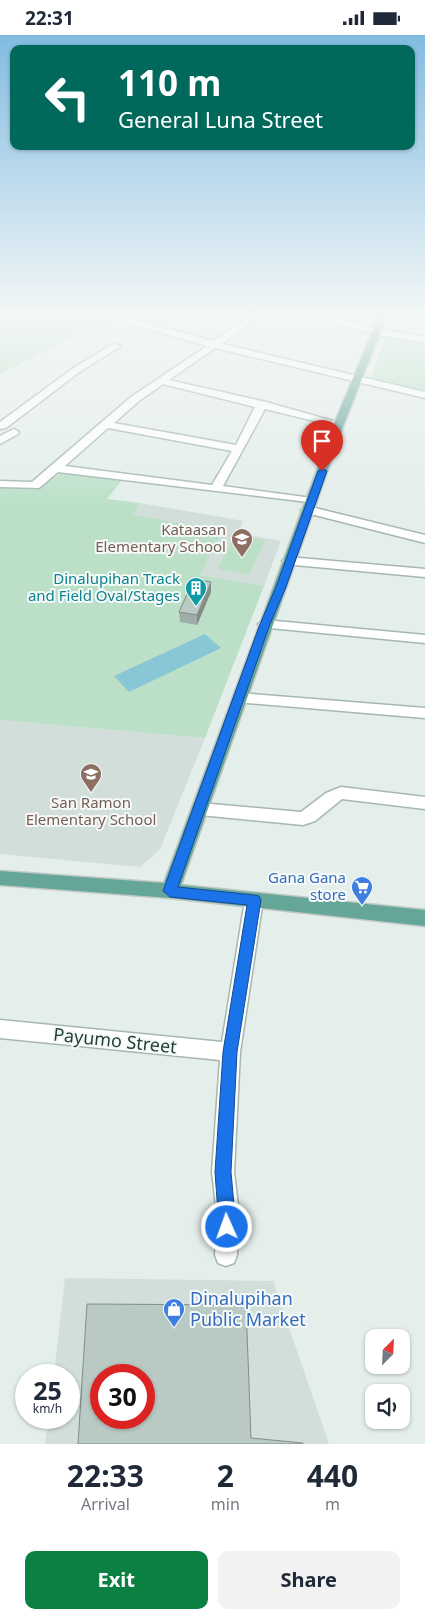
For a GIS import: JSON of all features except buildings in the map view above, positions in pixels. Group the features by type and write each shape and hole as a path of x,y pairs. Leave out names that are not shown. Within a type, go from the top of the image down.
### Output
{"main road":[{"path":"170,891 265,624 281,587 288,561 356,380"},
{"path":"0,878 170,891 425,918"}],"street":[{"path":"0,441 14,432 1,426 64,379"},
{"path":"0,484 31,487 57,468 135,399 165,379"},
{"path":"351,379 425,395"},
{"path":"162,381 339,424"},
{"path":"216,487 239,449 262,404"},
{"path":"105,424 239,449"},
{"path":"57,468 216,487 310,506 425,539"},
{"path":"288,561 425,573"},
{"path":"265,624 425,639"},
{"path":"240,698 425,713"},
{"path":"200,809 303,819 315,815 334,795 342,793 425,803"},
{"path":"226,1255 228,1214 223,1172 230,1052 254,900"},
{"name":"Payumo Street","path":"0,1029 230,1052"}],"shaded area":[{"name":"Kataasan Elementary School","path":"140,503 243,521 238,533 281,541 264,586 200,575 222,532 133,514"},
{"name":"San Ramon Elementary School","path":"0,720 205,738 160,849 140,867 0,854"},
{"name":"Dinalupihan Public Market","path":"65,1278 273,1281 329,1444 45,1444 47,1429 80,1429 80,1364 55,1364"}],"green space":[{"path":"371,379 425,379 425,391"},
{"path":"64,471 123,479 107,499 140,503 133,514 222,532 200,575 264,586 205,738 0,720 0,486 36,490"},
{"path":"235,535 265,540 249,575 218,569"}],"water":[{"path":"205,634 221,648 129,692 114,676"}],"place":[{"name":"Kataasan Elementary School","path":"242,558"},
{"name":"Dinalupihan Track and Field Oval/Stages","path":"196,607"},
{"name":"San Ramon Elementary School","path":"91,793"},
{"name":"Gana Gana store","path":"362,906"},
{"name":"Dinalupihan Public Market","path":"174,1328"}],"route":[{"path":"227,1227 228,1214 223,1172 230,1052 254,900 170,891 265,624 281,587 288,561 322,471"}]}
